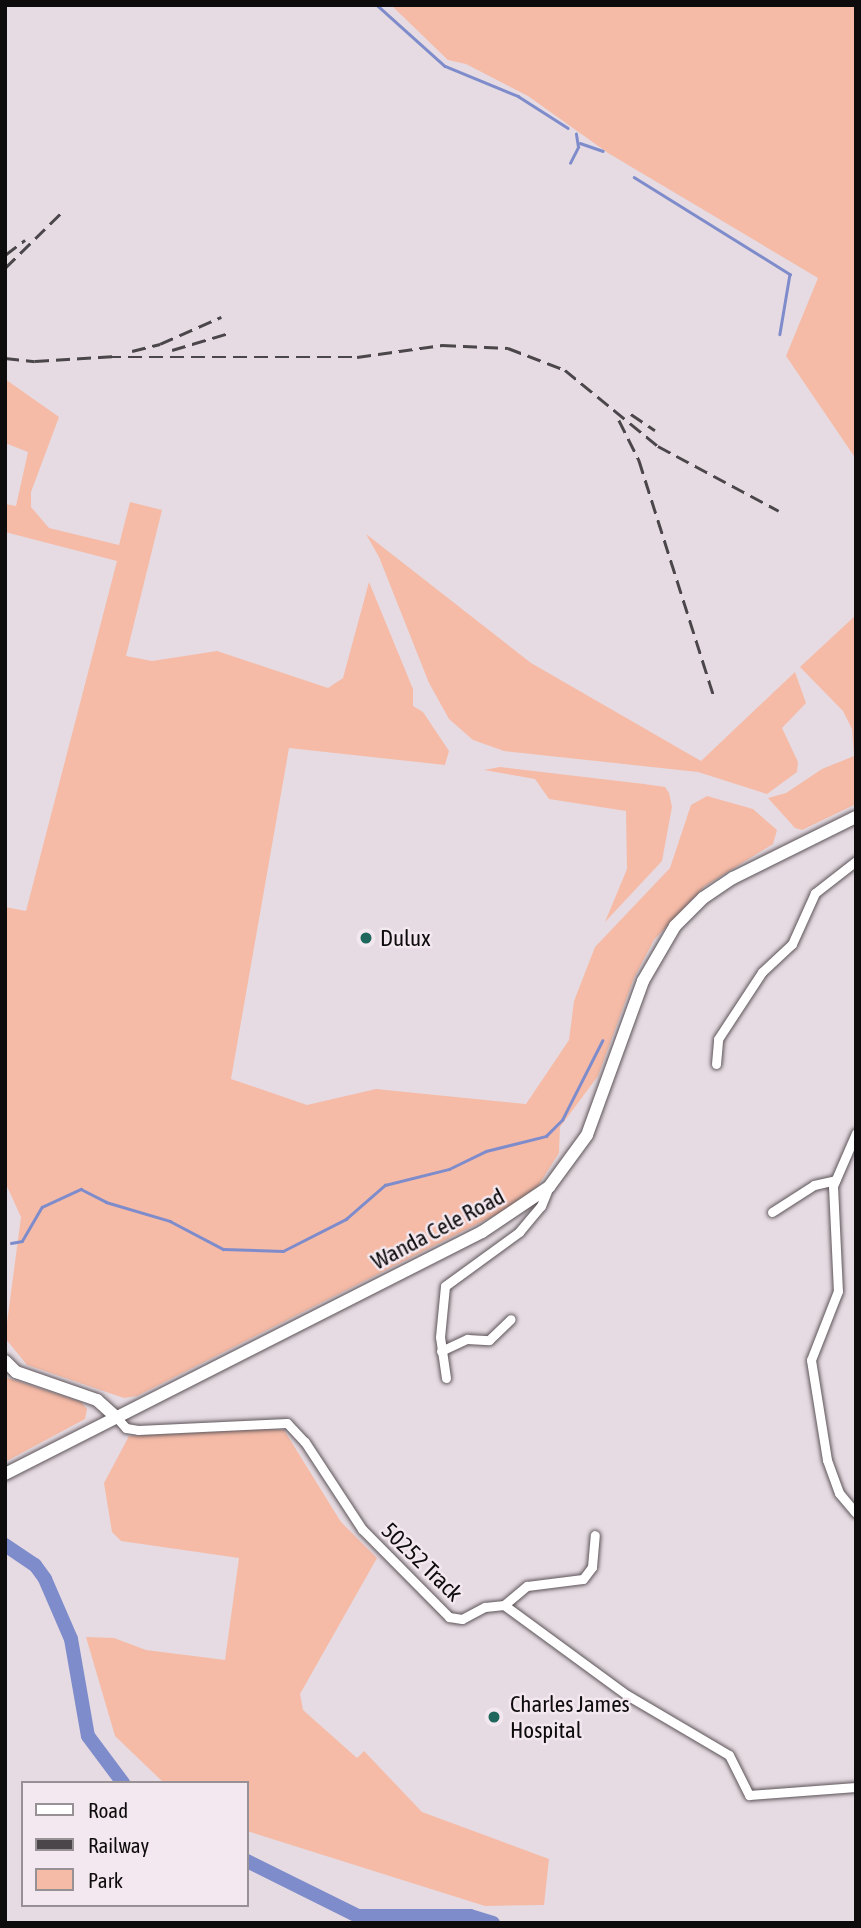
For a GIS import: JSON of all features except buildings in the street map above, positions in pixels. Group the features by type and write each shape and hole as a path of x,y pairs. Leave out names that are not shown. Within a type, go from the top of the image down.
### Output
{"street":[{"name":"Wanda Cele Road","path":"5,1474 504,1221 549,1187 587,1135 643,981 675,926 704,898 733,878 856,817"},
{"path":"716,1064 718,1038 762,972 792,944 815,893 856,861"},
{"path":"856,1133 835,1180 832,1200 838,1291 811,1360 827,1460 839,1493 856,1514"},
{"path":"772,1212 814,1185 835,1180"},
{"path":"446,1378 442,1351 445,1286 519,1232 541,1206 549,1187"},
{"path":"442,1351 467,1339 489,1340 511,1319"},
{"path":"5,1361 16,1372 97,1400 117,1418"},
{"name":"50252 Track","path":"117,1418 126,1428 138,1430 287,1423 306,1442 362,1529 449,1617 462,1619 485,1607 503,1605"},
{"path":"595,1535 592,1567 583,1579 527,1586 503,1605 617,1688 729,1755 749,1795 856,1787"}],"green space":[{"path":"391,5 856,5 856,459 786,356 818,278 608,153 528,96 466,64 448,60"},
{"path":"5,379 59,417 31,492 31,507 49,528 119,545 130,502 162,510 126,656 152,661 217,651 328,688 343,678 369,582 413,689 413,706 423,712 449,751 445,765 289,748 231,1079 307,1105 376,1089 526,1104 569,1040 574,1001 595,947 670,868 691,805 707,796 753,809 777,830 773,844 705,886 654,940 634,978 598,1076 560,1127 559,1153 538,1186 503,1211 137,1396 124,1398 27,1365 5,1338 21,1217 5,1182 5,907 26,911 117,561 5,532 5,504 16,506 28,452 5,443"},
{"path":"366,534 531,663 701,761 795,672 806,703 782,728 798,762 797,772 767,794 698,772 504,751 473,740 449,719 429,683 379,557"},
{"path":"856,615 856,804 802,830 795,828 768,798 786,793 822,769 854,756 852,729 843,711 800,667"},
{"path":"500,767 665,787 672,807 662,861 605,922 627,869 626,811 549,799 535,779 484,770"},
{"path":"5,1377 81,1402 87,1409 85,1419 5,1462"},
{"path":"284,1430 341,1522 377,1558 300,1694 303,1710 357,1758 364,1751 422,1812 549,1859 544,1905 485,1906 248,1831 248,1781 162,1781 115,1736 86,1637 114,1638 146,1650 225,1660 239,1558 121,1541 112,1532 104,1483 129,1436"}],"waterway":[{"path":"377,5 445,66 518,96 568,128"},
{"path":"570,163 578,147 576,134"},
{"path":"580,143 603,151"},
{"path":"634,177 790,274 780,334"},
{"path":"11,1243 22,1241 42,1207 81,1189 106,1202 170,1221 223,1249 283,1251 346,1219 385,1185 449,1169 486,1151 546,1136 562,1120 602,1041"},
{"path":"5,1545 35,1565 45,1579 71,1639 88,1736 122,1781"},
{"path":"248,1861 358,1916 470,1916 493,1923"}],"railway":[{"path":"5,268 64,210"},
{"path":"5,255 25,240"},
{"path":"132,351 160,344 221,317"},
{"path":"172,350 229,333"},
{"path":"107,357 357,357 442,345 508,348 565,370 658,446 779,511"},
{"path":"5,358 35,361 116,356"},
{"path":"631,414 655,430"},
{"path":"619,420 639,460 714,697"}],"place":[{"name":"Dulux","path":"366,938"},
{"name":"Charles James Hospital","path":"494,1717"}]}
